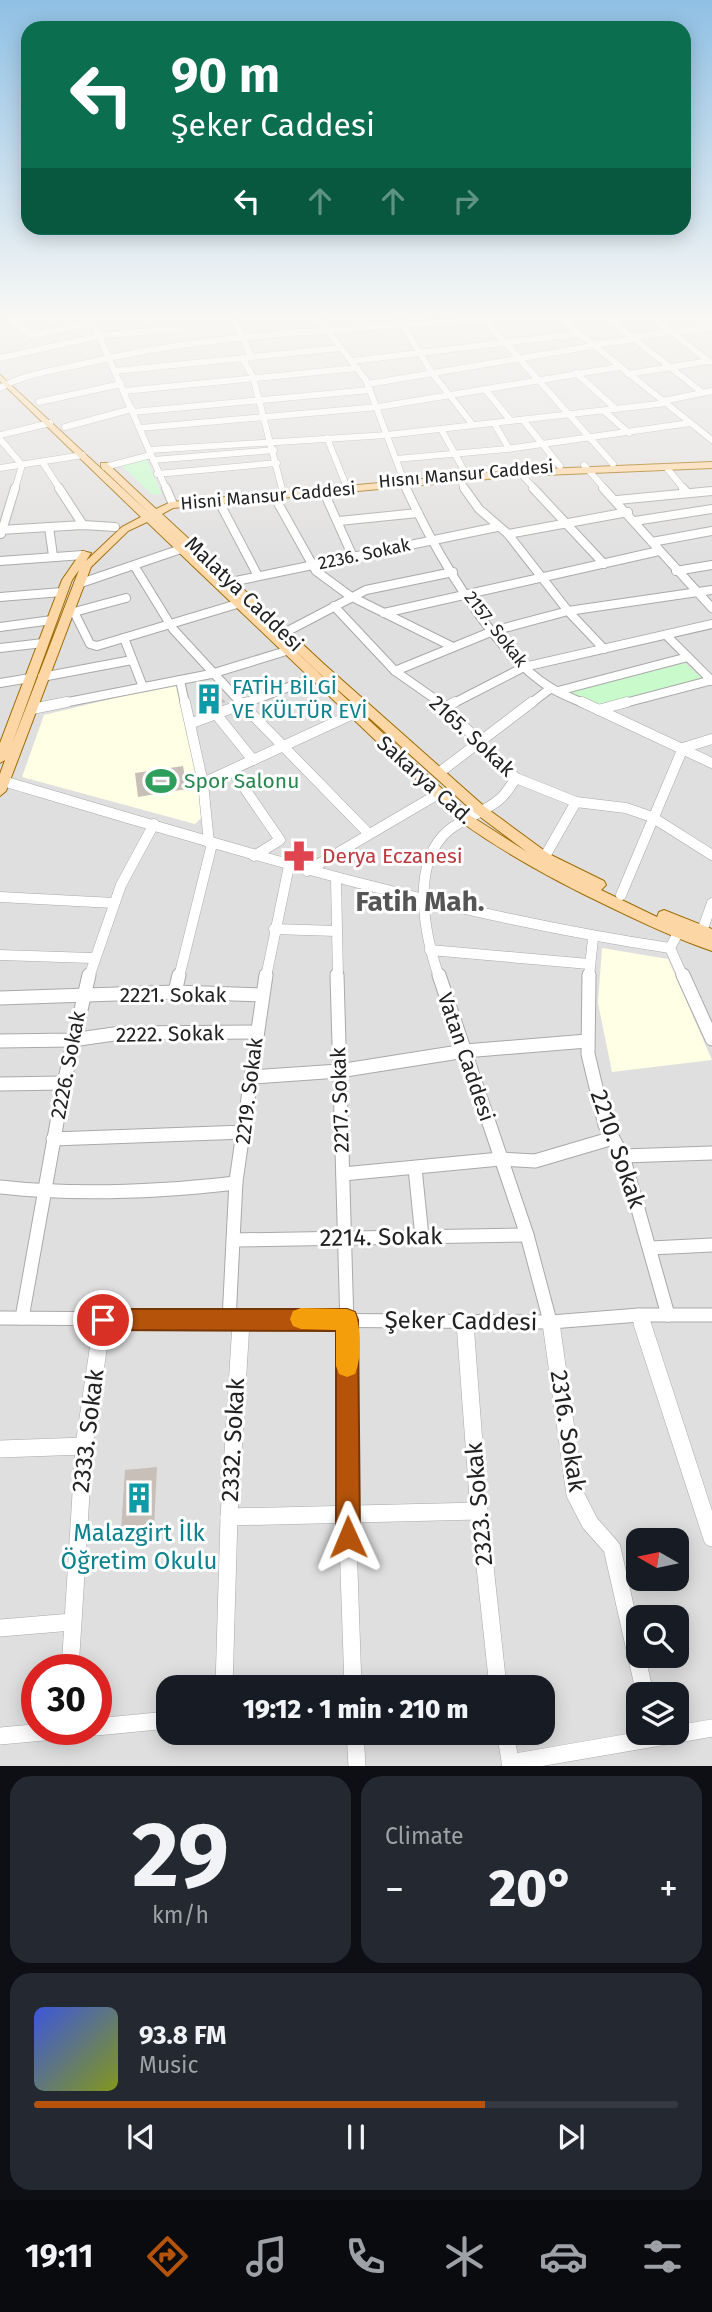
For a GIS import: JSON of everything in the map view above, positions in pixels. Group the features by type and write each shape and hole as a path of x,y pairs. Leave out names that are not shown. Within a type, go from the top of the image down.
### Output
{"main road":[{"name":"Sakarya Cad.","path":"28,402 83,456 146,510 181,549 313,678 466,819 506,847 554,874 678,933 712,945"},
{"name":"Malatya Caddesi","path":"39,402 146,510 231,582 480,810 544,858 707,933"},
{"name":"Hısnı Mansur Caddesi","path":"462,476 560,466 587,468 613,464 712,463"},
{"name":"Hisni Mansur Caddesi","path":"2,784 42,677 71,611 78,584 93,557 146,510 278,493 462,476 712,463"},
{"name":"Hısnı Mansur Caddesi","path":"146,510 172,502 404,482"},
{"path":"0,760 73,568 83,555 115,527 146,510"}],"street":[{"path":"129,402 172,502"},
{"path":"172,402 173,408"},
{"path":"65,427 132,410 232,402"},
{"path":"261,402 277,463 278,493 312,565 350,596 451,646"},
{"name":"2157. Sokak","path":"376,402 404,482 430,540 493,631 524,667 555,690 712,763"},
{"path":"140,428 406,402"},
{"path":"456,402 473,425"},
{"path":"496,402 511,421"},
{"path":"556,402 613,464"},
{"path":"609,402 616,409"},
{"path":"105,467 151,455 271,440 387,435 662,402"},
{"path":"665,402 712,440"},
{"path":"213,404 216,421"},
{"path":"604,411 629,433"},
{"path":"523,420 560,466"},
{"path":"22,465 0,437 50,423"},
{"path":"494,423 508,447"},
{"path":"396,458 453,455 591,439 690,423"},
{"path":"441,429 462,476 466,493 497,527 508,534 568,611 604,649"},
{"path":"327,438 346,485"},
{"path":"151,455 274,450"},
{"path":"0,468 83,456"},
{"path":"43,463 83,525"},
{"path":"158,474 277,463"},
{"path":"22,465 3,513 1,532 83,525 115,527"},
{"path":"666,467 687,494"},
{"path":"587,468 695,593 712,608"},
{"path":"520,473 604,564"},
{"path":"323,490 353,557"},
{"path":"617,500 712,491"},
{"path":"218,500 258,576"},
{"path":"635,521 712,509"},
{"path":"339,521 418,513"},
{"path":"508,534 628,513"},
{"path":"49,527 53,556"},
{"name":"2236. Sokak","path":"231,582 497,527"},
{"path":"652,542 712,531"},
{"path":"78,584 135,567 181,549"},
{"path":"384,612 659,551"},
{"path":"0,561 83,555"},
{"path":"676,571 712,565"},
{"path":"135,567 146,592 211,674 369,834"},
{"path":"284,633 350,596 453,572"},
{"path":"395,671 493,631 568,611 712,590"},
{"path":"0,597 62,592"},
{"path":"126,598 71,611 92,645 237,604"},
{"name":"2165. Sokak","path":"334,606 395,671 446,707 481,741 493,758 516,778 576,802 626,808 652,817 712,855"},
{"path":"0,627 52,620"},
{"path":"446,707 524,667 712,624"},
{"path":"666,635 712,680"},
{"path":"124,638 143,687"},
{"path":"0,648 43,643"},
{"path":"32,709 211,674 286,651"},
{"path":"440,772 555,690 688,657"},
{"path":"42,677 132,660"},
{"path":"0,683 30,678"},
{"path":"192,723 313,678"},
{"path":"175,992 211,843 192,723 180,680"},
{"path":"598,710 712,680"},
{"path":"216,714 253,760"},
{"path":"203,783 353,714"},
{"path":"621,895 683,748 712,739"},
{"path":"232,770 280,840 254,856"},
{"name":"Vatan Caddesi","path":"516,778 499,799 447,831 428,862 422,899 430,950 527,1235 551,1322"},
{"path":"2,784 154,824 336,880 593,939 670,948"},
{"path":"307,872 438,794"},
{"path":"544,858 576,802"},
{"name":"2226. Sokak","path":"22,1318 52,1139 92,958 114,903 154,824"},
{"name":"2219. Sokak","path":"235,1319 236,1183 262,995 289,866"},
{"name":"2217. Sokak","path":"336,880 339,1071 347,1237 347,1512 353,1675"},
{"path":"0,897 114,903"},
{"path":"707,933 712,903"},
{"path":"274,929 336,931"},
{"path":"670,948 678,933"},
{"name":"2210. Sokak","path":"593,939 589,964 587,1041 605,1125 623,1156 652,1248 668,1315"},
{"path":"670,948 711,1034"},
{"path":"430,950 589,964"},
{"path":"0,955 92,958"},
{"name":"2221. Sokak","path":"0,998 175,992 262,995"},
{"name":"2222. Sokak","path":"0,1041 72,1040 121,1033 256,1032"},
{"path":"251,1077 339,1071 465,1051 587,1041"},
{"path":"0,1084 64,1083"},
{"path":"52,1139 245,1132"},
{"path":"343,1174 500,1159 535,1161 613,1138"},
{"path":"623,1156 712,1153"},
{"path":"415,1168 422,1237"},
{"path":"0,1187 42,1193 158,1192 236,1183"},
{"name":"2214. Sokak","path":"234,1240 527,1235"},
{"path":"652,1248 712,1245"},
{"path":"639,1315 712,1538"},
{"name":"Şeker Caddesi","path":"0,1318 551,1322 639,1315 712,1315"},
{"name":"2332. Sokak","path":"224,1675 235,1319"},
{"name":"2333. Sokak","path":"71,1654 84,1446 103,1320"},
{"name":"2323. Sokak","path":"465,1322 479,1511 497,1675"},
{"name":"2316. Sokak","path":"551,1322 575,1494 590,1523 612,1548 642,1682"},
{"path":"0,1449 84,1446"},
{"path":"229,1517 347,1512 479,1511"},
{"path":"0,1628 72,1622"},
{"path":"112,1725 156,1721"},
{"path":"689,1731 712,1728"},
{"path":"0,1736 21,1734"},
{"path":"507,1745 510,1764 626,1741"},
{"path":"356,1745 357,1766"}],"shaded area":[{"path":"0,402 712,402 712,1766 0,1766"},
{"path":"173,684 180,685 203,816 195,824 22,777 44,715"},
{"path":"602,948 668,959 712,1060 612,1072 598,1003"}],"green space":[{"path":"146,459 162,494 153,495 121,465"},
{"path":"685,663 703,679 598,706 566,692"}],"building":[{"name":"FATİH BİLGİ VE KÜLTÜR EVİ","path":"204,690 213,691 226,702 204,708 198,703"},
{"name":"Spor Salonu","path":"183,766 187,789 138,797 135,773"},
{"name":"Malazgirt İlk Öğretim Okulu","path":"157,1467 154,1527 121,1530 125,1470"}],"slow traffic":[{"path":"301,1319 347,1320 347,1366"}],"place":[{"name":"FATİH BİLGİ VE KÜLTÜR EVİ","path":"209,699"},
{"name":"Spor Salonu","path":"161,781"},
{"name":"Derya Eczanesi","path":"299,856"},
{"name":"Malazgirt İlk Öğretim Okulu","path":"139,1498"}],"district":[{"name":"Fatih Mah.","path":"420,901"}],"route":[{"path":"103,1320 347,1320 348,1537"}]}
